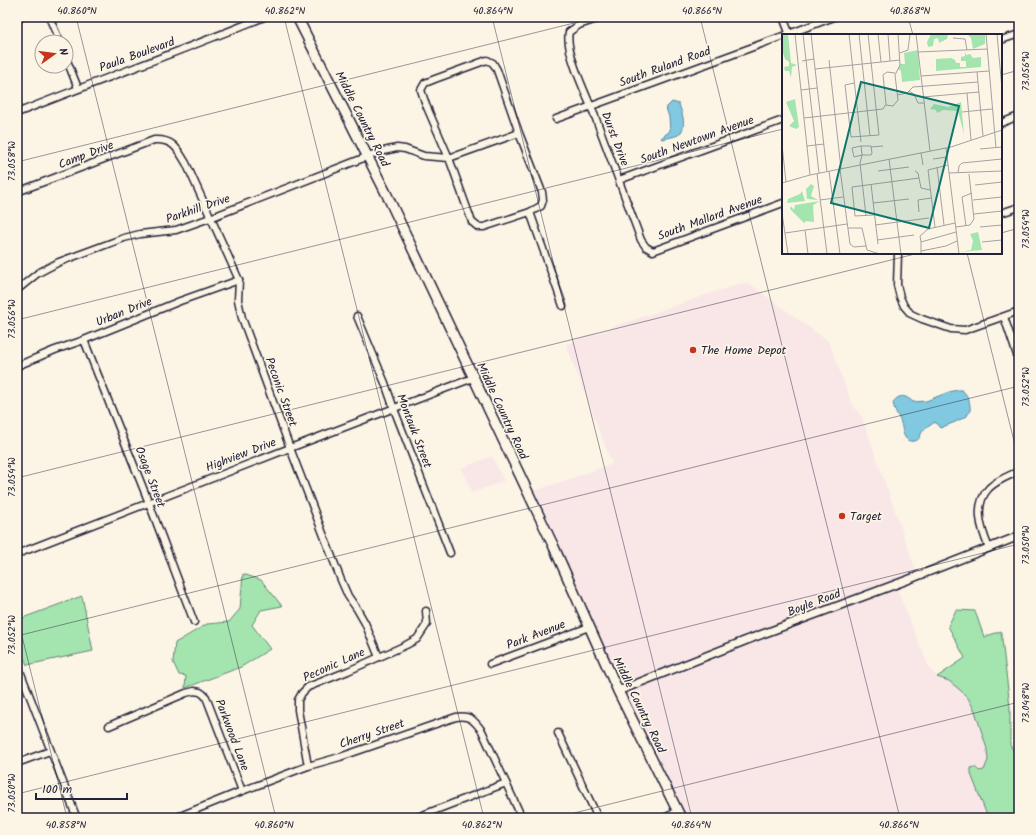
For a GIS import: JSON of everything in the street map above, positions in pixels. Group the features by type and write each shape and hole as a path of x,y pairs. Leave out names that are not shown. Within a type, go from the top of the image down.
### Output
{"main road":[{"name":"Middle Country Road","path":"297,17 390,202 553,545 618,691 679,815"}],"street":[{"path":"17,19 22,17"},
{"path":"50,17 57,34"},
{"name":"Paula Boulevard","path":"17,113 78,88 213,38 264,17"},
{"name":"Durst Drive","path":"603,17 579,25 569,32 568,37 573,62 641,240 646,247"},
{"path":"783,17 787,34"},
{"name":"South Ruland Road","path":"790,34 834,17"},
{"path":"1002,40 1019,34"},
{"name":"South Ruland Road","path":"556,119 782,37"},
{"path":"487,60 493,64 497,70 542,192 543,200 541,206 530,212 484,227 478,227 472,222 450,158 426,105 421,90 425,83 487,60"},
{"path":"72,74 78,88"},
{"path":"1002,123 1019,116"},
{"name":"South Newtown Avenue","path":"619,180 782,120"},
{"path":"450,158 519,133"},
{"name":"Camp Drive","path":"17,192 154,140 163,140"},
{"name":"Peconic Street","path":"163,140 172,143 178,150 239,280 238,300 242,318 290,448 343,585 365,623 379,657"},
{"name":"Parkhill Drive","path":"17,290 38,273 59,262 124,238 140,234 176,230 383,150 397,148 405,149 424,156 450,158"},
{"name":"South Mallard Avenue","path":"646,247 653,250 661,248 782,203"},
{"path":"1002,213 1019,207"},
{"path":"530,212 563,306"},
{"path":"898,254 897,285 902,302 911,314 951,329 965,330 1019,311"},
{"name":"Urban Drive","path":"17,366 180,301 239,280"},
{"name":"Montauk Street","path":"357,316 385,384 450,553"},
{"path":"1004,317 1019,361"},
{"name":"Osage Street","path":"84,340 194,622"},
{"name":"Highview Drive","path":"17,554 473,378"},
{"path":"989,548 980,524 979,516 983,497 989,488 1019,471"},
{"name":"Boyle Road","path":"618,691 1019,536"},
{"name":"Peconic Lane","path":"308,766 298,710 298,700 302,693 308,687 394,651 417,639 427,624 426,612"},
{"name":"Park Avenue","path":"490,664 589,627"},
{"path":"17,663 76,816"},
{"name":"Parkwood Lane","path":"110,726 180,695 194,691 200,692 206,697 242,791"},
{"name":"Cherry Street","path":"176,818 308,766 340,757 443,721 462,716 471,718 477,723 482,731 522,818"},
{"path":"558,733 598,818"},
{"path":"17,763 50,751"},
{"path":"415,818 506,783"},
{"path":"665,818 679,815"}],"shaded area":[{"path":"746,283 753,286 828,341 831,346 851,402 862,417 918,576 895,584 929,667 937,677 976,662 1010,745 1019,760 1019,818 681,818 528,493 612,464 566,345 577,339 738,284"},
{"path":"492,456 504,481 472,493 461,468"}],"green space":[{"path":"243,574 261,580 282,606 261,610 252,625 270,649 241,667 185,688 186,676 179,675 173,662 175,643 207,624 229,622 240,609"},
{"path":"82,596 93,651 27,665 17,641 17,620"},
{"path":"956,610 975,611 984,637 1001,631 1010,707 1010,745 1019,760 1019,818 988,818 971,774 971,768 975,767 979,771 984,770 988,760 987,749 975,711 968,698 960,690 949,681 937,677 965,658 948,626"}],"water":[{"path":"672,102 679,104 684,124 683,128 678,135 662,139 661,138 670,131 669,117 666,108"},
{"path":"962,390 969,400 970,410 967,416 940,428 935,422 922,432 918,440 910,441 906,438 895,410 893,402 896,399 903,396 913,402 926,401"}],"place":[{"name":"The Home Depot","path":"693,350"},
{"name":"Target","path":"842,516"}]}
